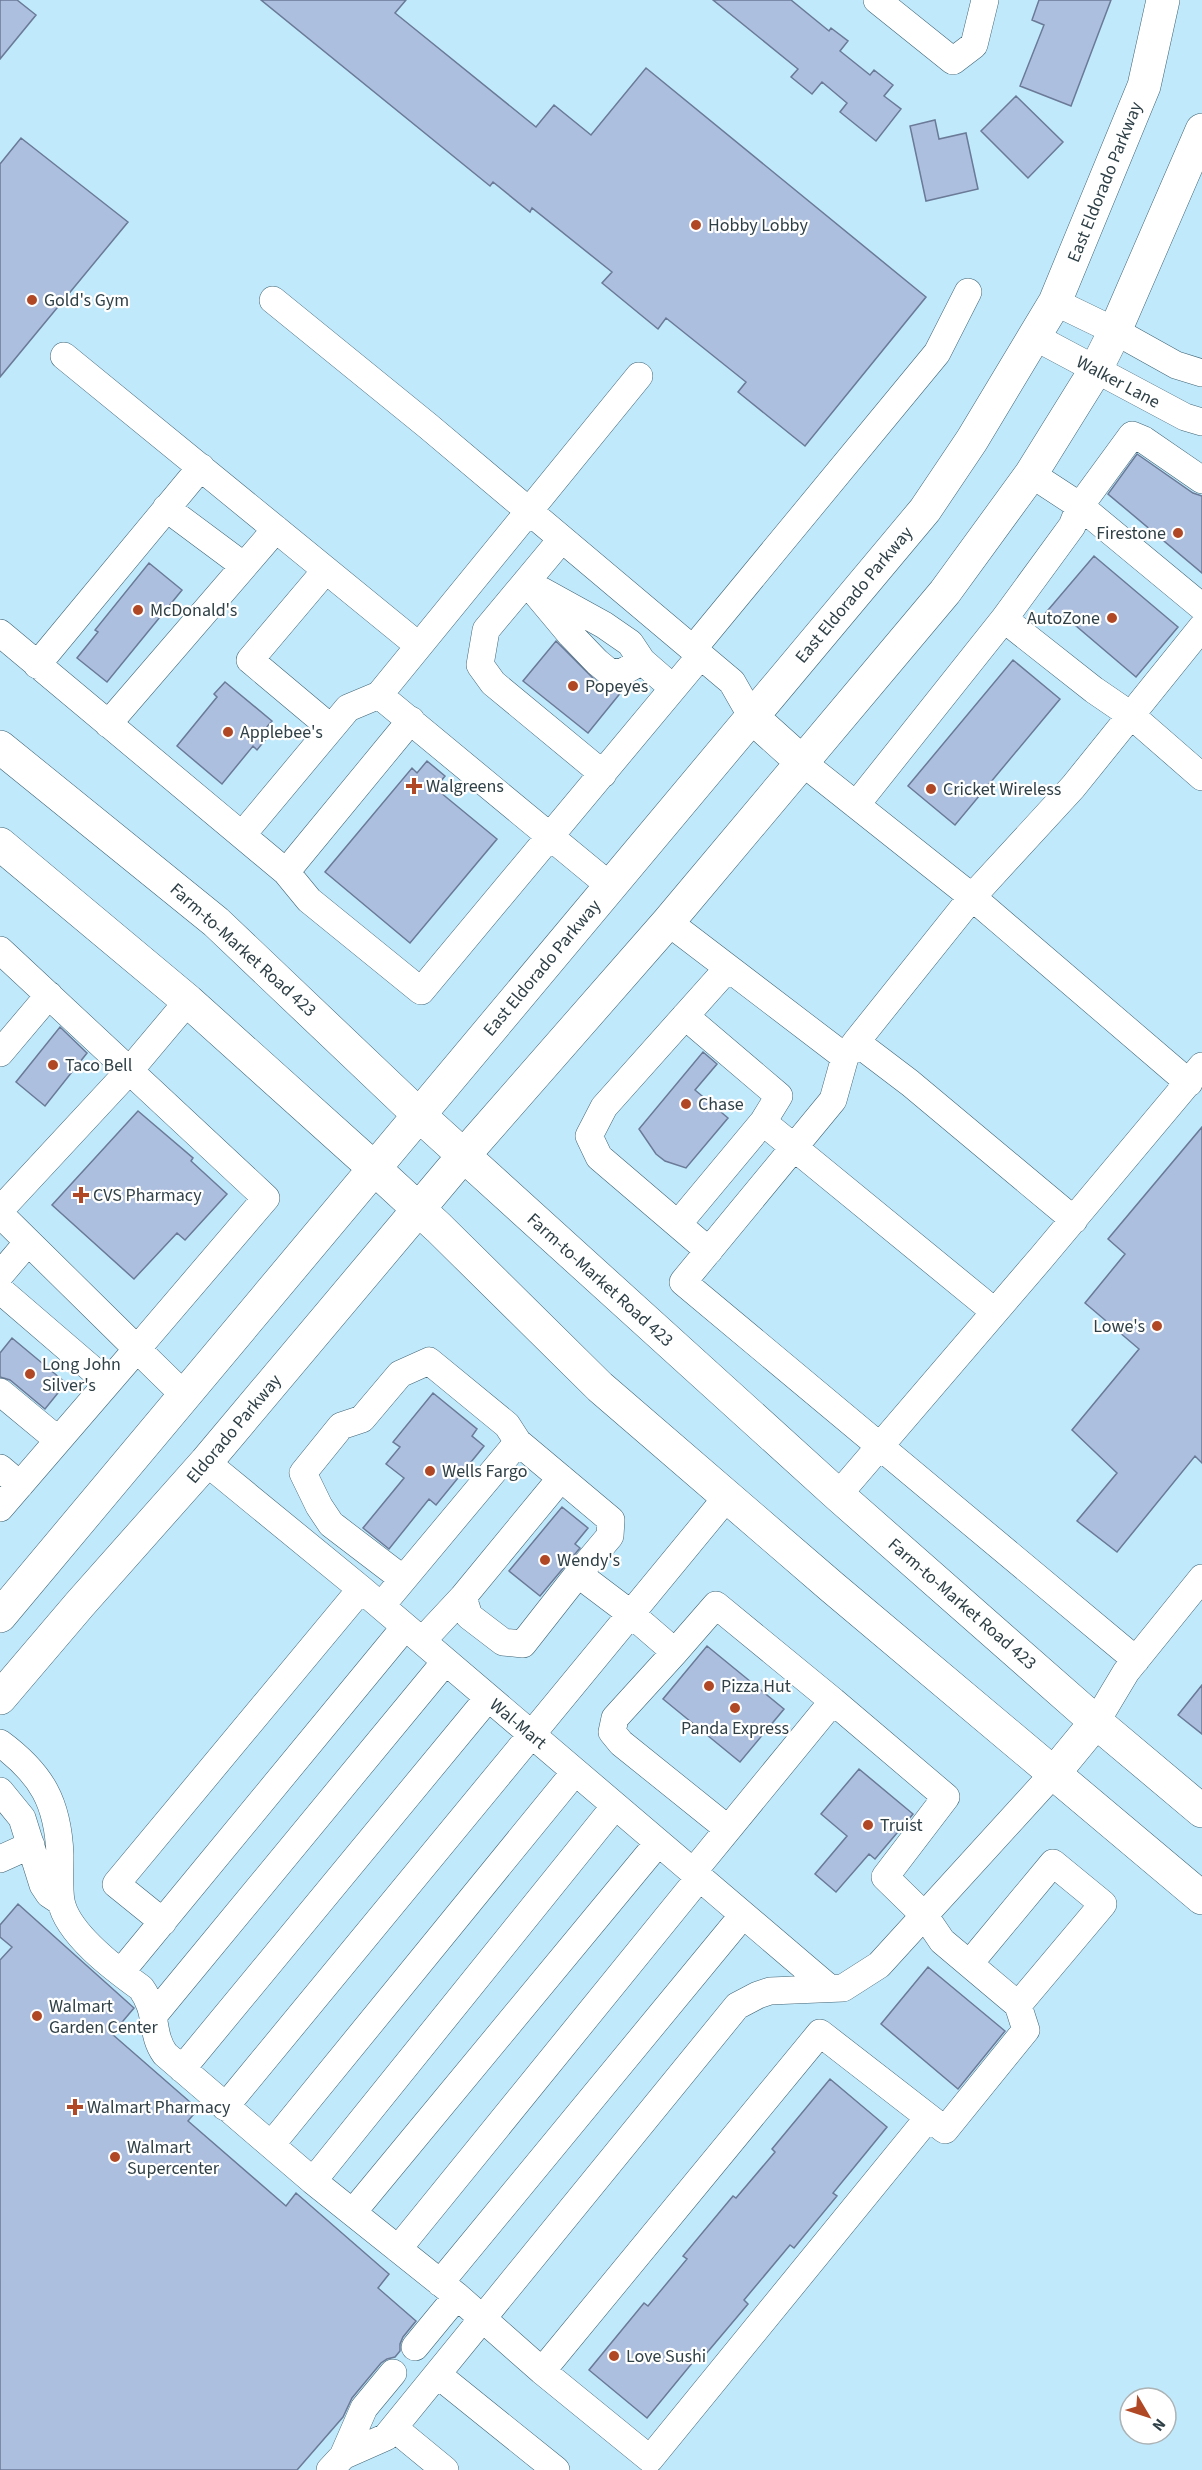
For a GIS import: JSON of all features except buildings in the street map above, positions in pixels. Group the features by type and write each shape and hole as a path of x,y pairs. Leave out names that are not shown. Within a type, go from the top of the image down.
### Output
{"main road":[{"name":"East Eldorado Parkway","path":"419,1115 925,510 972,440 1055,302 1144,86 1163,0"},
{"path":"464,1155 668,922 945,592 1031,474 1095,371 1115,331 1202,130"},
{"path":"752,717 802,762"},
{"name":"Farm-to-Market Road 423","path":"0,747 216,922 419,1115 838,1495 1096,1722 1202,1811"},
{"path":"0,844 188,1001 375,1169 600,1387 1202,1898"},
{"path":"0,1616 419,1115"},
{"name":"Eldorado Parkway","path":"0,1698 206,1462 464,1155"},
{"path":"1054,1773 1096,1722"}],"street":[{"path":"877,0 953,61 974,45 985,0"},
{"path":"0,633 286,872 309,900 421,991 673,688 697,652 937,353 968,292"},
{"path":"273,300 530,511 561,540 732,682 752,717"},
{"path":"1055,302 1115,331 1176,365 1202,373"},
{"name":"Walker Lane","path":"1035,337 1185,417 1202,422"},
{"path":"64,356 419,646"},
{"path":"242,836 348,708 379,695 639,376"},
{"path":"856,805 1004,619 1072,526 1080,506 1132,435 1144,440 1202,480"},
{"path":"37,664 201,467"},
{"path":"1031,474 1080,506 1202,607"},
{"path":"166,508 244,566"},
{"path":"108,724 276,529"},
{"path":"561,540 486,630 480,664 493,683 603,774"},
{"path":"326,570 250,660 331,728"},
{"path":"526,582 604,625 630,643 642,661 673,688"},
{"path":"1004,619 1094,690 1132,716 1202,777"},
{"path":"1136,1660 683,1282 833,1100 851,1049 972,897 1073,788 1202,627"},
{"path":"379,695 610,886"},
{"path":"286,872 411,720"},
{"path":"802,762 1195,1075 838,1495"},
{"path":"668,922 728,968 851,1049 910,1083 1074,1220"},
{"path":"0,1508 10,1477 58,1440 266,1198 49,995 2,955"},
{"path":"709,1251 599,1157 589,1136 604,1107 728,968"},
{"path":"0,1053 49,995"},
{"path":"0,1210 10,1181 130,1070 188,1001"},
{"path":"678,1224 763,1122 779,1096 685,1016"},
{"path":"763,1122 995,1312"},
{"path":"0,1214 184,1395"},
{"path":"0,1275 27,1242"},
{"path":"0,1290 107,1382"},
{"path":"403,1579 331,1524 319,1506 303,1473 341,1426 362,1419 400,1374 429,1361 507,1425 518,1442 611,1520 610,1536 523,1644 503,1642 469,1616 463,1597"},
{"path":"0,1392 58,1440"},
{"path":"163,1922 116,1884 371,1597 403,1579 518,1442"},
{"name":"Wal-Mart","path":"206,1462 371,1597 743,1915 819,1988"},
{"path":"121,1972 414,1634 463,1597 561,1478"},
{"path":"225,2107 727,1497"},
{"path":"578,1574 631,1614 675,1652"},
{"path":"1096,1722 1126,1672 1202,1578"},
{"path":"728,1829 621,1743 612,1732 615,1718 716,1605 946,1797 885,1877 925,1916 942,1941 1018,2005 1026,2030 945,2130 820,2033"},
{"path":"154,2015 445,1662"},
{"path":"182,2070 488,1698"},
{"path":"398,2248 696,1875 728,1829 833,1701"},
{"path":"0,1743 36,1774 48,1795 59,1833 61,1902 74,1928 141,1988 148,1997 154,2015 159,2045 182,2070 225,2107 448,2289 542,2371 650,2459 928,2118"},
{"path":"271,2145 575,1772"},
{"path":"337,2463 386,2437 394,2428 737,2006 770,1991 843,1988 879,1965 1054,1773"},
{"path":"0,1791 22,1818 43,1885 49,1894 61,1902"},
{"path":"313,2181 615,1806"},
{"path":"352,2212 658,1843"},
{"path":"0,1859 31,1845"},
{"path":"970,1964 1053,1863 1103,1904 1018,2005"},
{"path":"415,2347 448,2289 743,1915"},
{"path":"542,2371 820,2033 819,1988"},
{"path":"337,2463 364,2408 393,2373"},
{"path":"438,2374 556,2470"},
{"path":"394,2428 445,2470"}],"place":[{"name":"Hobby Lobby","path":"696,225"},
{"name":"Gold's Gym","path":"32,300"},
{"name":"Firestone","path":"1178,533"},
{"name":"McDonald's","path":"138,610"},
{"name":"AutoZone","path":"1112,618"},
{"name":"Popeyes","path":"573,686"},
{"name":"Applebee's","path":"228,732"},
{"name":"Walgreens","path":"414,786"},
{"name":"Cricket Wireless","path":"931,789"},
{"name":"Taco Bell","path":"53,1065"},
{"name":"Chase","path":"686,1104"},
{"name":"CVS Pharmacy","path":"81,1195"},
{"name":"Lowe's","path":"1157,1326"},
{"name":"Long John Silver's","path":"30,1374"},
{"name":"Wells Fargo","path":"430,1471"},
{"name":"Wendy's","path":"545,1560"},
{"name":"Pizza Hut","path":"709,1686"},
{"name":"Panda Express","path":"735,1708"},
{"name":"Truist","path":"868,1825"},
{"name":"Walmart Garden Center","path":"37,2016"},
{"name":"Walmart Pharmacy","path":"75,2107"},
{"name":"Walmart Supercenter","path":"115,2157"},
{"name":"Love Sushi","path":"614,2356"}]}
